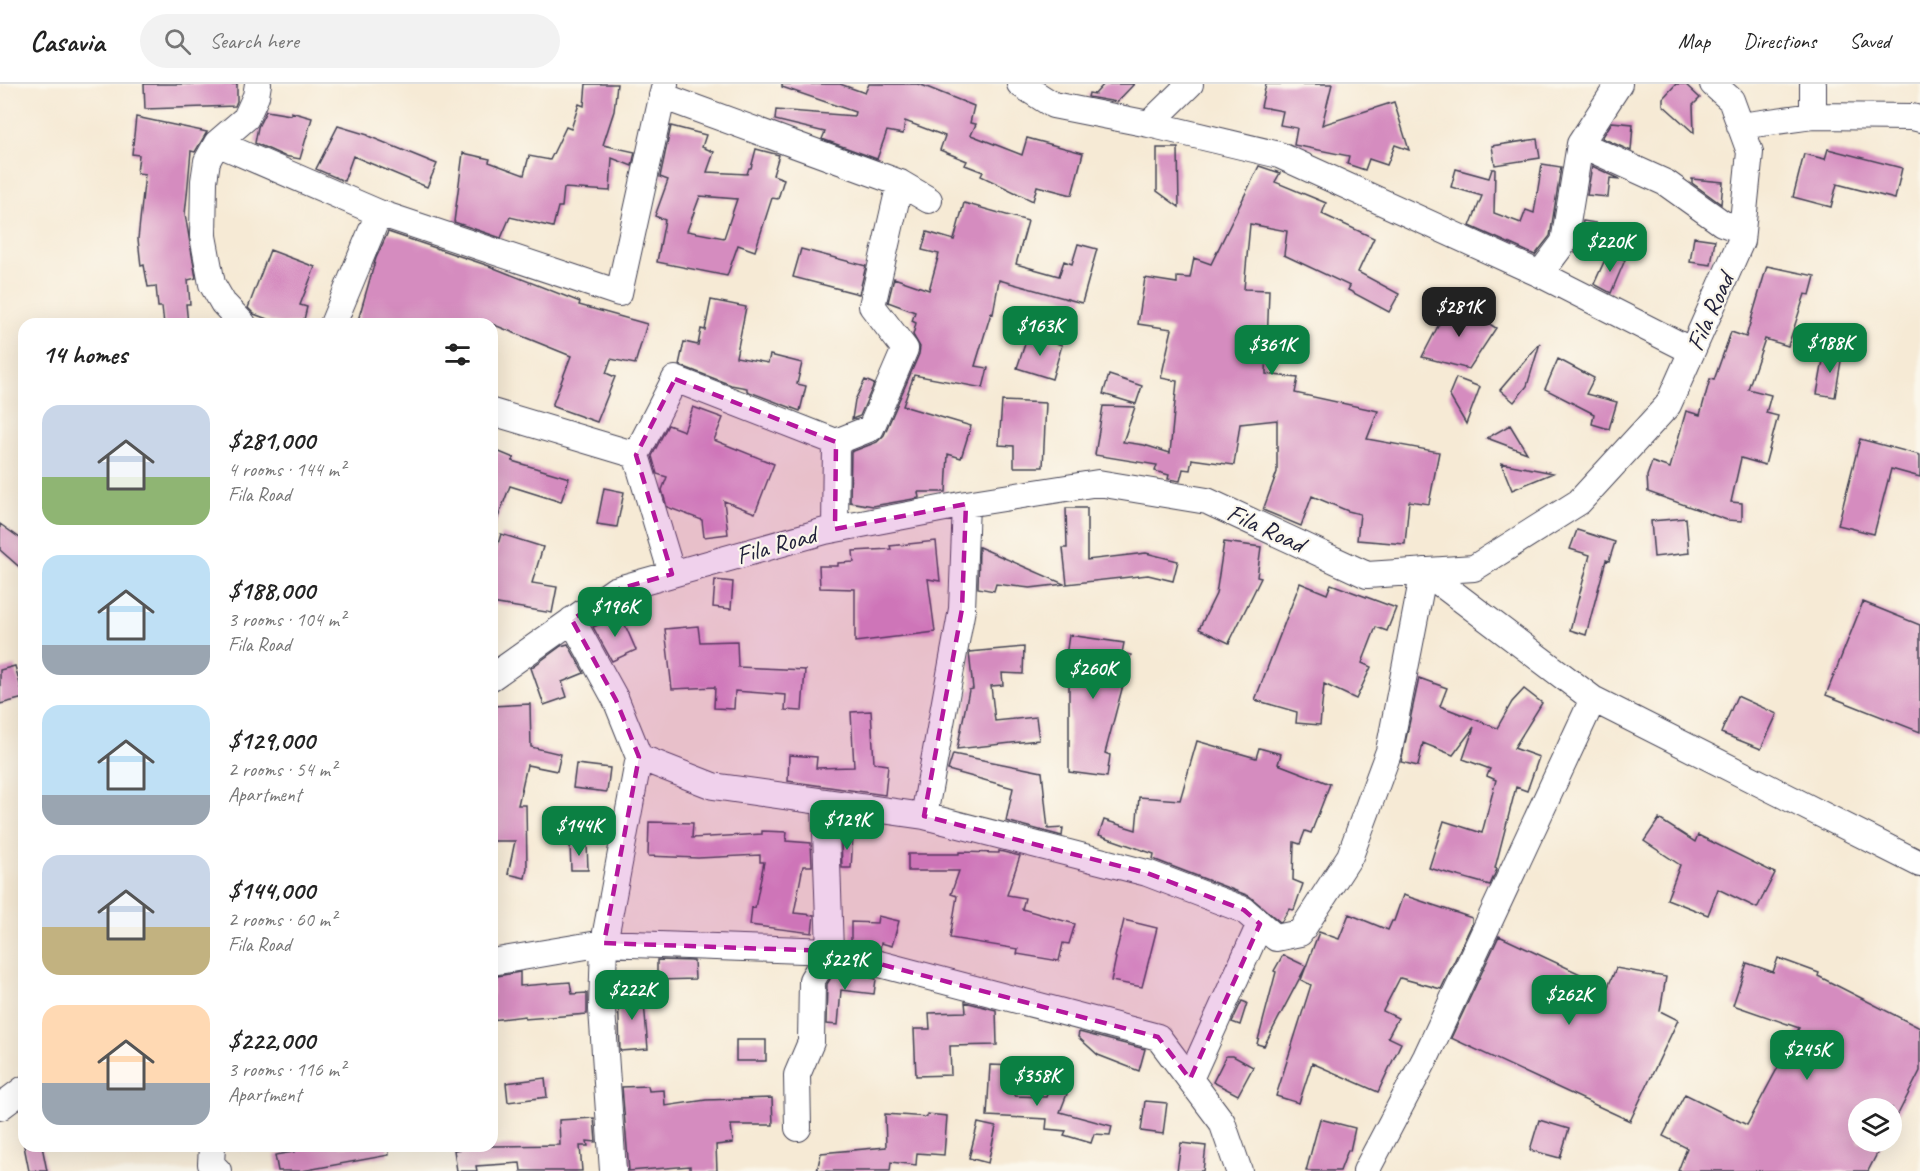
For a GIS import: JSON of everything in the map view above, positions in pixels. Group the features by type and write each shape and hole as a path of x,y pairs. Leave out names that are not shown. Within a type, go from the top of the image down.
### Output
{"street":[{"path":"237,318 223,303 212,284 203,236 204,181 207,161 217,143 246,117 256,96 258,84"},
{"path":"1020,84 1053,105 1279,154 1539,274 1692,351"},
{"path":"1149,124 1190,84"},
{"path":"1539,274 1564,242 1580,144 1619,84"},
{"name":"Fila Road","path":"498,673 615,590 835,529 966,504 1098,483 1207,501 1367,575 1474,568 1579,502 1668,405 1741,240 1750,152 1731,100 1713,84"},
{"path":"1813,84 1813,116"},
{"path":"217,143 378,213 619,293 663,90 900,183 929,200"},
{"path":"1740,126 1813,116 1920,119"},
{"path":"1580,144 1666,183 1722,223 1742,230"},
{"path":"672,574 636,455 675,379 836,442 871,428 905,349 872,306 900,183"},
{"path":"335,318 378,213"},
{"path":"498,414 636,455"},
{"path":"835,529 836,442"},
{"path":"924,816 962,609 966,504"},
{"path":"639,757 713,786 924,816 1147,873 1244,910 1276,938 1300,933 1350,856 1389,751 1424,571 1593,699 1920,864"},
{"path":"572,620 616,700 639,757 604,943 602,1009 613,1171"},
{"path":"1366,1171 1426,1057 1593,699"},
{"path":"798,1128 797,1075 811,1042 812,980 830,951 825,802"},
{"path":"1190,1079 1260,924"},
{"path":"498,961 604,943 830,951 1158,1037 1222,1122 1239,1171"},
{"path":"0,1107 18,1094"},
{"path":"212,1152 211,1164 218,1171"}],"highlighted area":[{"path":"675,379 836,442 835,529 966,504 962,609 924,816 1147,873 1244,910 1260,924 1190,1079 1158,1037 830,951 604,943 639,757 616,700 572,620 615,590 672,574 636,455"}],"building":[{"path":"144,84 237,84 237,101 235,106 145,109"},
{"path":"586,84 617,84 614,111 603,145 635,152 632,166 612,158 610,191 564,188 562,207 558,207 553,227 510,217 501,238 454,222 463,153 490,159 489,162 524,175 529,156 550,160 566,127 571,129 579,104 584,106"},
{"path":"782,84 840,84 865,93 869,84 924,86 974,106 970,123 976,124 971,135 1022,155 1027,138 1083,153 1072,195 1037,186 1033,201 981,176 983,172 965,165 967,161 940,150 945,136 905,121 903,134 887,131 877,159 822,139 825,132 775,120 776,110 854,116 855,112 782,87"},
{"path":"1104,84 1134,84 1117,102 1088,97 1089,93 1095,94"},
{"path":"1266,84 1332,84 1322,125 1394,102 1409,150 1395,145 1387,165 1369,159 1365,170 1347,164 1349,156 1294,145 1297,128 1280,125 1283,111 1261,107"},
{"path":"1676,84 1685,84 1700,98 1693,105 1694,133 1663,105 1663,98"},
{"path":"266,111 291,115 291,112 312,118 300,159 284,156 255,143 258,127"},
{"path":"136,117 207,132 195,152 191,151 185,214 196,278 188,280 190,304 186,304 187,318 163,318 162,307 158,307 156,286 148,287 144,265 141,266 138,239 145,174 137,173 139,155 132,154"},
{"path":"1612,122 1633,124 1631,151 1602,138"},
{"path":"338,126 368,135 437,164 427,187 353,156 344,181 316,169"},
{"path":"671,126 706,135 702,147 714,152 707,172 747,174 756,149 779,155 773,175 784,179 778,199 772,198 755,251 738,245 727,276 657,262 665,220 655,216 668,180 660,177","holes":["700,196 737,199 724,238 687,231"]},
{"path":"1537,139 1540,158 1495,165 1492,146"},
{"path":"1157,148 1178,148 1179,207 1157,191"},
{"path":"1828,149 1902,168 1895,199 1837,184 1831,207 1793,197 1804,154 1825,159"},
{"path":"1542,164 1561,167 1550,236 1535,255 1470,226 1482,196 1451,187 1456,169 1489,178 1492,169 1495,169 1494,213 1521,223 1526,210 1534,213"},
{"path":"1259,166 1280,173 1275,182 1326,203 1322,214 1374,238 1358,272 1399,294 1389,312 1348,290 1350,286 1284,255 1287,231 1250,224 1244,289 1269,290 1266,374 1298,378 1295,393 1378,411 1367,439 1439,452 1429,504 1409,501 1405,544 1357,540 1360,514 1312,496 1301,526 1263,510 1277,472 1277,420 1240,424 1234,465 1192,459 1190,470 1183,469 1180,481 1168,479 1169,475 1155,471 1157,465 1095,455 1103,406 1135,407 1123,442 1144,445 1170,453 1177,381 1161,378 1172,329 1138,324 1145,278 1177,283 1177,277 1190,278 1194,258 1211,264"},
{"path":"1592,166 1620,179 1610,178 1608,197 1587,195"},
{"path":"1692,179 1723,182 1721,204 1692,183"},
{"path":"964,203 1028,221 1016,264 1059,276 1064,261 1072,264 1078,244 1097,249 1082,303 999,280 993,314 991,313 975,366 988,368 983,388 914,375 903,406 971,426 961,458 948,454 946,492 918,492 919,498 873,506 850,502 851,452 877,442 884,435 919,354 920,347 913,335 916,323 912,321 915,312 888,302 894,278 929,290 939,254 922,250 927,232 954,240"},
{"path":"1583,221 1596,223 1588,259 1575,253"},
{"path":"388,232 489,266 580,302 579,305 647,324 635,364 611,359 606,373 615,377 597,422 552,406 571,356 498,326 498,318 359,318 376,258"},
{"path":"1694,237 1715,240 1711,265 1690,262"},
{"path":"801,249 866,266 859,294 793,277"},
{"path":"270,250 315,267 300,305 307,307 304,318 265,318 254,314 248,308"},
{"path":"1608,253 1625,260 1611,293 1594,284"},
{"path":"1767,266 1815,276 1810,295 1805,294 1788,346 1765,339 1748,389 1771,395 1766,413 1778,416 1765,465 1741,458 1731,502 1742,503 1742,521 1727,520 1648,492 1647,476 1652,462 1670,468 1686,411 1700,415 1710,379 1714,380 1731,332 1746,337"},
{"path":"711,300 746,307 736,357 768,363 770,355 802,363 797,384 806,386 800,411 747,391 747,388 731,385 679,365 684,342 698,345 701,329 705,330"},
{"path":"1450,303 1496,328 1469,369 1422,357"},
{"path":"1028,335 1062,345 1052,379 1017,368"},
{"path":"1540,343 1527,386 1514,402 1500,390"},
{"path":"1825,349 1842,355 1835,397 1817,394"},
{"path":"1558,359 1594,378 1586,394 1617,402 1609,429 1592,424 1594,414 1545,389"},
{"path":"1109,375 1142,386 1136,404 1103,394"},
{"path":"1456,378 1480,387 1466,424 1449,395"},
{"path":"865,380 874,384 860,416 852,419 855,400"},
{"path":"1002,401 1046,403 1043,467 1014,467 1014,446 999,445"},
{"path":"693,407 723,418 714,440 774,464 755,513 724,501 728,534 704,537 702,520 667,507 662,490 667,477 657,474 652,456 668,425 684,431"},
{"path":"1510,425 1527,453 1487,438"},
{"path":"1860,439 1920,455 1920,477 1891,469 1874,534 1838,525"},
{"path":"498,451 514,458 512,461 569,478 561,502 510,486 498,518"},
{"path":"1501,463 1553,473 1512,490"},
{"path":"604,488 624,492 617,527 597,524"},
{"path":"1066,508 1087,508 1087,560 1146,553 1178,561 1173,581 1148,575 1067,584 1063,548 1067,548"},
{"path":"1686,518 1689,553 1654,557 1651,521"},
{"path":"0,524 18,537 18,566 0,550"},
{"path":"1577,530 1615,542 1609,561 1606,560 1586,635 1570,630 1590,555 1570,549"},
{"path":"501,534 543,547 532,583 557,587 552,613 498,604 498,544"},
{"path":"936,541 940,581 928,579 935,632 855,642 855,589 820,588 819,566 838,566 838,563 854,562 853,551 891,549 890,546"},
{"path":"1224,542 1261,547 1257,577 1261,578 1229,643 1199,629 1216,594"},
{"path":"979,547 1064,584 1030,588 996,584 994,591 978,588"},
{"path":"715,580 733,582 731,609 713,607"},
{"path":"1300,583 1327,594 1331,584 1396,608 1387,631 1376,627 1362,663 1371,667 1356,699 1324,684 1320,725 1296,723 1297,712 1255,700"},
{"path":"1863,602 1920,625 1920,732 1826,695"},
{"path":"618,609 636,650 612,661 593,627 608,621 613,622"},
{"path":"698,626 700,642 737,641 738,667 805,670 802,711 785,710 786,695 735,691 734,709 714,708 715,687 672,689 665,629"},
{"path":"1069,635 1124,643 1122,653 1131,655 1105,753 1110,755 1107,777 1069,772 1069,678 1063,677"},
{"path":"568,644 584,673 562,682 567,697 544,705 531,668 561,646"},
{"path":"1024,647 1023,674 1002,673 1003,685 991,686 995,721 1036,717 1039,740 957,749 969,690 973,689 969,652"},
{"path":"15,666 18,677 18,700 0,704 0,670"},
{"path":"1419,678 1447,688 1440,706 1497,728 1512,702 1524,689 1542,703 1514,748 1539,757 1527,791 1516,787 1495,868 1497,869 1490,885 1429,868 1444,821 1482,833 1496,780 1487,776 1490,769 1463,759 1474,727 1453,755 1423,743 1418,766 1401,762"},
{"path":"1737,696 1777,714 1761,749 1721,733"},
{"path":"530,704 531,747 561,754 557,771 527,765 518,805 526,805 527,868 525,878 508,874 515,841 498,841 498,706"},
{"path":"871,711 874,763 888,765 885,795 788,781 789,755 817,757 816,768 854,767 851,712"},
{"path":"1197,741 1256,758 1259,748 1281,754 1278,764 1330,784 1311,833 1305,831 1300,844 1294,842 1293,880 1303,884 1294,910 1289,909 1280,922 1249,896 1153,859 1154,854 1099,835 1104,820 1136,830 1139,797 1180,800"},
{"path":"953,754 1042,772 1048,829 1063,828 1062,836 1006,821 1013,788 948,770"},
{"path":"576,764 610,768 607,792 573,788"},
{"path":"1659,819 1695,842 1698,835 1775,873 1757,908 1718,889 1708,915 1667,899 1680,865 1644,841"},
{"path":"649,822 693,823 692,838 762,834 762,831 787,832 786,841 811,843 812,866 803,866 794,913 814,915 812,933 750,925 752,907 755,908 764,862 760,862 760,855 698,858 648,856"},
{"path":"841,835 853,836 851,868 842,868"},
{"path":"587,843 588,870 571,870 570,844"},
{"path":"999,851 1020,856 1007,895 1025,898 1022,909 1075,924 1069,944 1063,943 1059,961 1017,954 1018,949 950,938 957,896 951,894 959,871 908,871 908,854 999,853"},
{"path":"1403,895 1472,918 1472,924 1441,989 1400,978 1383,1011 1398,1018 1388,1037 1401,1043 1378,1092 1312,1063 1299,1103 1276,1096 1311,985 1301,980 1319,932 1339,939 1349,914 1388,930 1394,921"},
{"path":"878,916 899,921 892,946 881,943 880,949 851,941 851,922 877,923"},
{"path":"1124,920 1157,928 1142,987 1111,981"},
{"path":"1499,936 1608,987 1616,968 1666,977 1660,1011 1678,1020 1630,1121 1451,1038"},
{"path":"1283,955 1306,966 1264,1046 1257,1044 1276,972 1274,971"},
{"path":"1778,958 1819,973 1818,976 1920,1028 1920,1071 1902,1106 1902,1098 1848,1098 1848,1152 1878,1152 1868,1171 1678,1171 1687,1148 1663,1136 1685,1094 1747,1125 1799,1028 1733,1005 1747,963 1773,972"},
{"path":"657,960 694,961 695,979 657,980"},
{"path":"837,968 876,979 874,994 841,990 838,1025 826,1024 827,984"},
{"path":"520,972 520,986 570,982 572,994 587,993 587,1014 498,1019 498,976"},
{"path":"643,991 648,1049 620,1051 618,992"},
{"path":"1242,1001 1247,1003 1240,1025 1232,1022"},
{"path":"965,1002 996,1010 997,1045 950,1046 951,1075 916,1076 914,1029 930,1029 929,1013 966,1012"},
{"path":"1079,1032 1145,1049 1139,1071 1098,1055 1078,1037"},
{"path":"736,1040 766,1040 766,1061 736,1061"},
{"path":"1226,1056 1233,1056 1253,1067 1238,1095 1213,1082"},
{"path":"990,1065 1016,1066 1015,1096 1046,1097 1050,1087 1067,1094 1060,1112 1112,1126 1110,1135 1094,1134 1091,1143 1064,1135 1066,1131 1046,1129 1047,1119 987,1116"},
{"path":"545,1078 547,1097 508,1102 506,1083"},
{"path":"648,1086 649,1091 664,1090 665,1106 706,1100 772,1098 773,1125 731,1125 733,1143 716,1145 717,1171 690,1171 690,1166 629,1171 622,1087"},
{"path":"1145,1101 1167,1103 1163,1134 1141,1131"},
{"path":"885,1114 947,1116 944,1155 917,1153 916,1165 891,1162 890,1171 817,1171 821,1153 886,1147"},
{"path":"594,1118 596,1142 587,1141 588,1146 580,1146 582,1171 521,1171 520,1163 476,1166 477,1171 457,1171 454,1152 498,1152 498,1146 560,1145 559,1120"},
{"path":"1320,1119 1355,1128 1350,1151 1348,1150 1340,1171 1306,1171"},
{"path":"1539,1120 1569,1129 1560,1158 1530,1150"},
{"path":"978,1123 996,1127 988,1163 969,1158"},
{"path":"1181,1143 1206,1146 1203,1171 1177,1171"},
{"path":"25,1152 43,1152 47,1171 29,1171"},
{"path":"294,1152 389,1152 389,1155 302,1171 278,1171 275,1155"}]}
